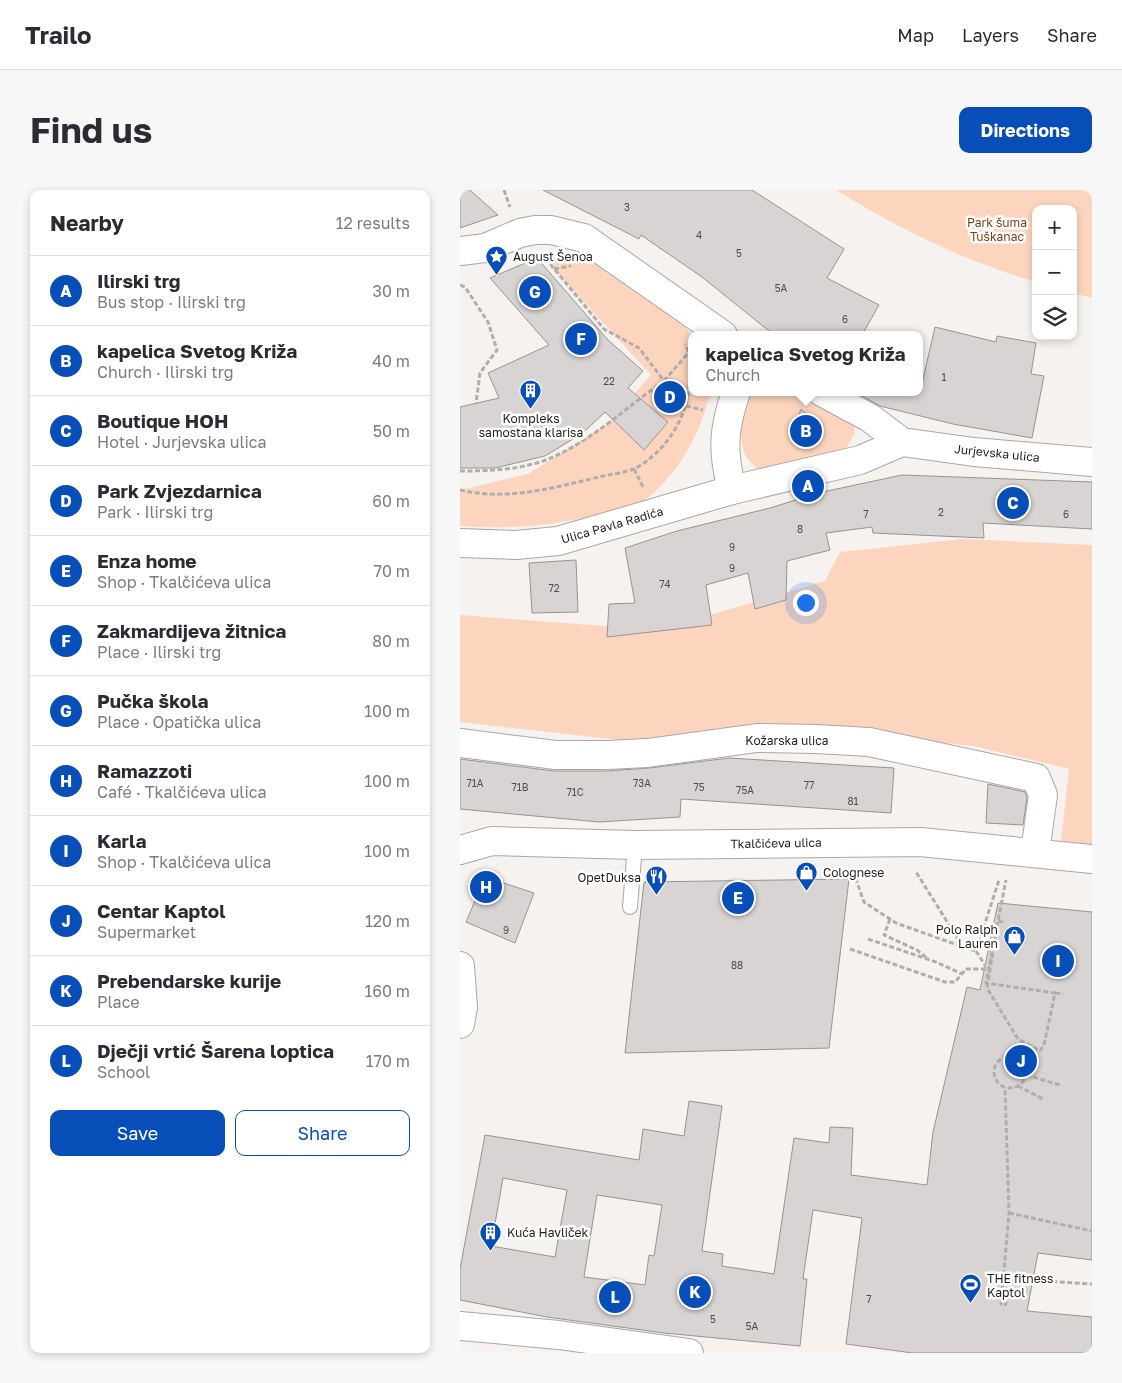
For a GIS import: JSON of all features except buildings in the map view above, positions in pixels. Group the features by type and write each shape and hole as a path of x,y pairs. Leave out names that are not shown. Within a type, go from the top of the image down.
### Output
{"street":[{"path":"460,251 485,248 520,233 550,230 584,238 717,331"},
{"path":"732,490 724,452 724,437 735,396"},
{"path":"829,396 870,418 902,442"},
{"name":"Ulica Pavla Radića","path":"460,543 516,545 558,541 732,490 860,460 902,442"},
{"name":"Jurjevska ulica","path":"902,442 974,452 1092,462"},
{"name":"Kožarska ulica","path":"460,743 556,755 607,755 647,753 757,738 869,742 1036,778 1043,796 1035,852"},
{"name":"Tkalčićeva ulica","path":"460,850 492,841 635,845 920,842 1092,858"},
{"path":"460,966 463,1007 460,1024"},
{"path":"460,1326 559,1335 690,1353"}],"lane":[{"path":"630,907 635,845"}],"path":[{"path":"577,265 554,269 604,329 639,348 664,380"},
{"path":"460,285 465,287 488,322 497,350 480,372 476,403"},
{"path":"680,336 688,349"},
{"path":"460,471 499,470 543,461 587,439 664,380 688,352"},
{"path":"460,490 494,495 532,492 634,469 669,440 686,406 688,392"},
{"path":"686,406 697,408"},
{"path":"634,469 645,492"},
{"path":"851,866 864,902 890,919 963,947 976,950 985,965"},
{"path":"916,872 963,947"},
{"path":"976,950 999,880"},
{"path":"1006,880 986,983 1063,994"},
{"path":"890,919 884,935 917,950 929,960"},
{"path":"1003,922 998,921 987,988 1018,1039 1040,1051 1044,1045 1055,993"},
{"path":"868,939 929,960 962,974"},
{"path":"850,949 945,982 955,982 966,969 988,969"},
{"path":"1019,1059 1024,1043"},
{"path":"1018,1086 1026,1075 1025,1066 1019,1059 1009,1056 996,1065 995,1076 997,1081 1006,1088 1018,1086 1043,1099"},
{"path":"1026,1075 1060,1085"},
{"path":"1006,1088 1009,1213 1003,1306 1013,1279 1092,1284"},
{"path":"1009,1213 1092,1231"}],"green space":[{"name":"Park šuma Tuškanac","path":"836,190 1092,190 1092,298 1077,294 1077,205 1032,205 1032,281 958,254 884,218"},
{"path":"562,254 591,262 604,268 630,283 681,322 688,331 688,396 709,396 706,408 693,440 674,470 650,496 633,507 550,524 514,527 460,526 460,490 528,474 610,422 651,375 554,269 552,257"},
{"path":"750,396 802,396 838,412 854,423 855,433 845,450 762,471 752,464 742,446 741,436 744,413"},
{"path":"962,539 1092,545 1092,845 1061,842 1069,769 974,746 775,726 646,743 460,722 460,615 658,630 825,581 840,552"}],"place":[{"name":"August Šenoa","path":"497,275"},
{"name":"Pučka škola","path":"535,292"},
{"name":"Zakmardijeva žitnica","path":"581,339"},
{"name":"Park Zvjezdarnica","path":"670,397"},
{"name":"Kompleks samostana klarisa","path":"531,410"},
{"name":"kapelica Svetog Križa","path":"806,431"},
{"name":"Ilirski trg","path":"808,486"},
{"name":"Boutique HOH","path":"1013,503"},
{"name":"Ramazzoti","path":"486,887"},
{"name":"Colognese","path":"807,891"},
{"name":"OpetDuksa","path":"657,896"},
{"name":"Enza home","path":"738,898"},
{"name":"Polo Ralph Lauren","path":"1014,955"},
{"name":"Karla","path":"1058,961"},
{"name":"Centar Kaptol","path":"1021,1061"},
{"name":"Kuća Havliček","path":"491,1251"},
{"name":"Prebendarske kurije","path":"695,1292"},
{"name":"Dječji vrtić Šarena loptica","path":"615,1297"},
{"name":"THE fitness Kaptol","path":"971,1304"}]}
